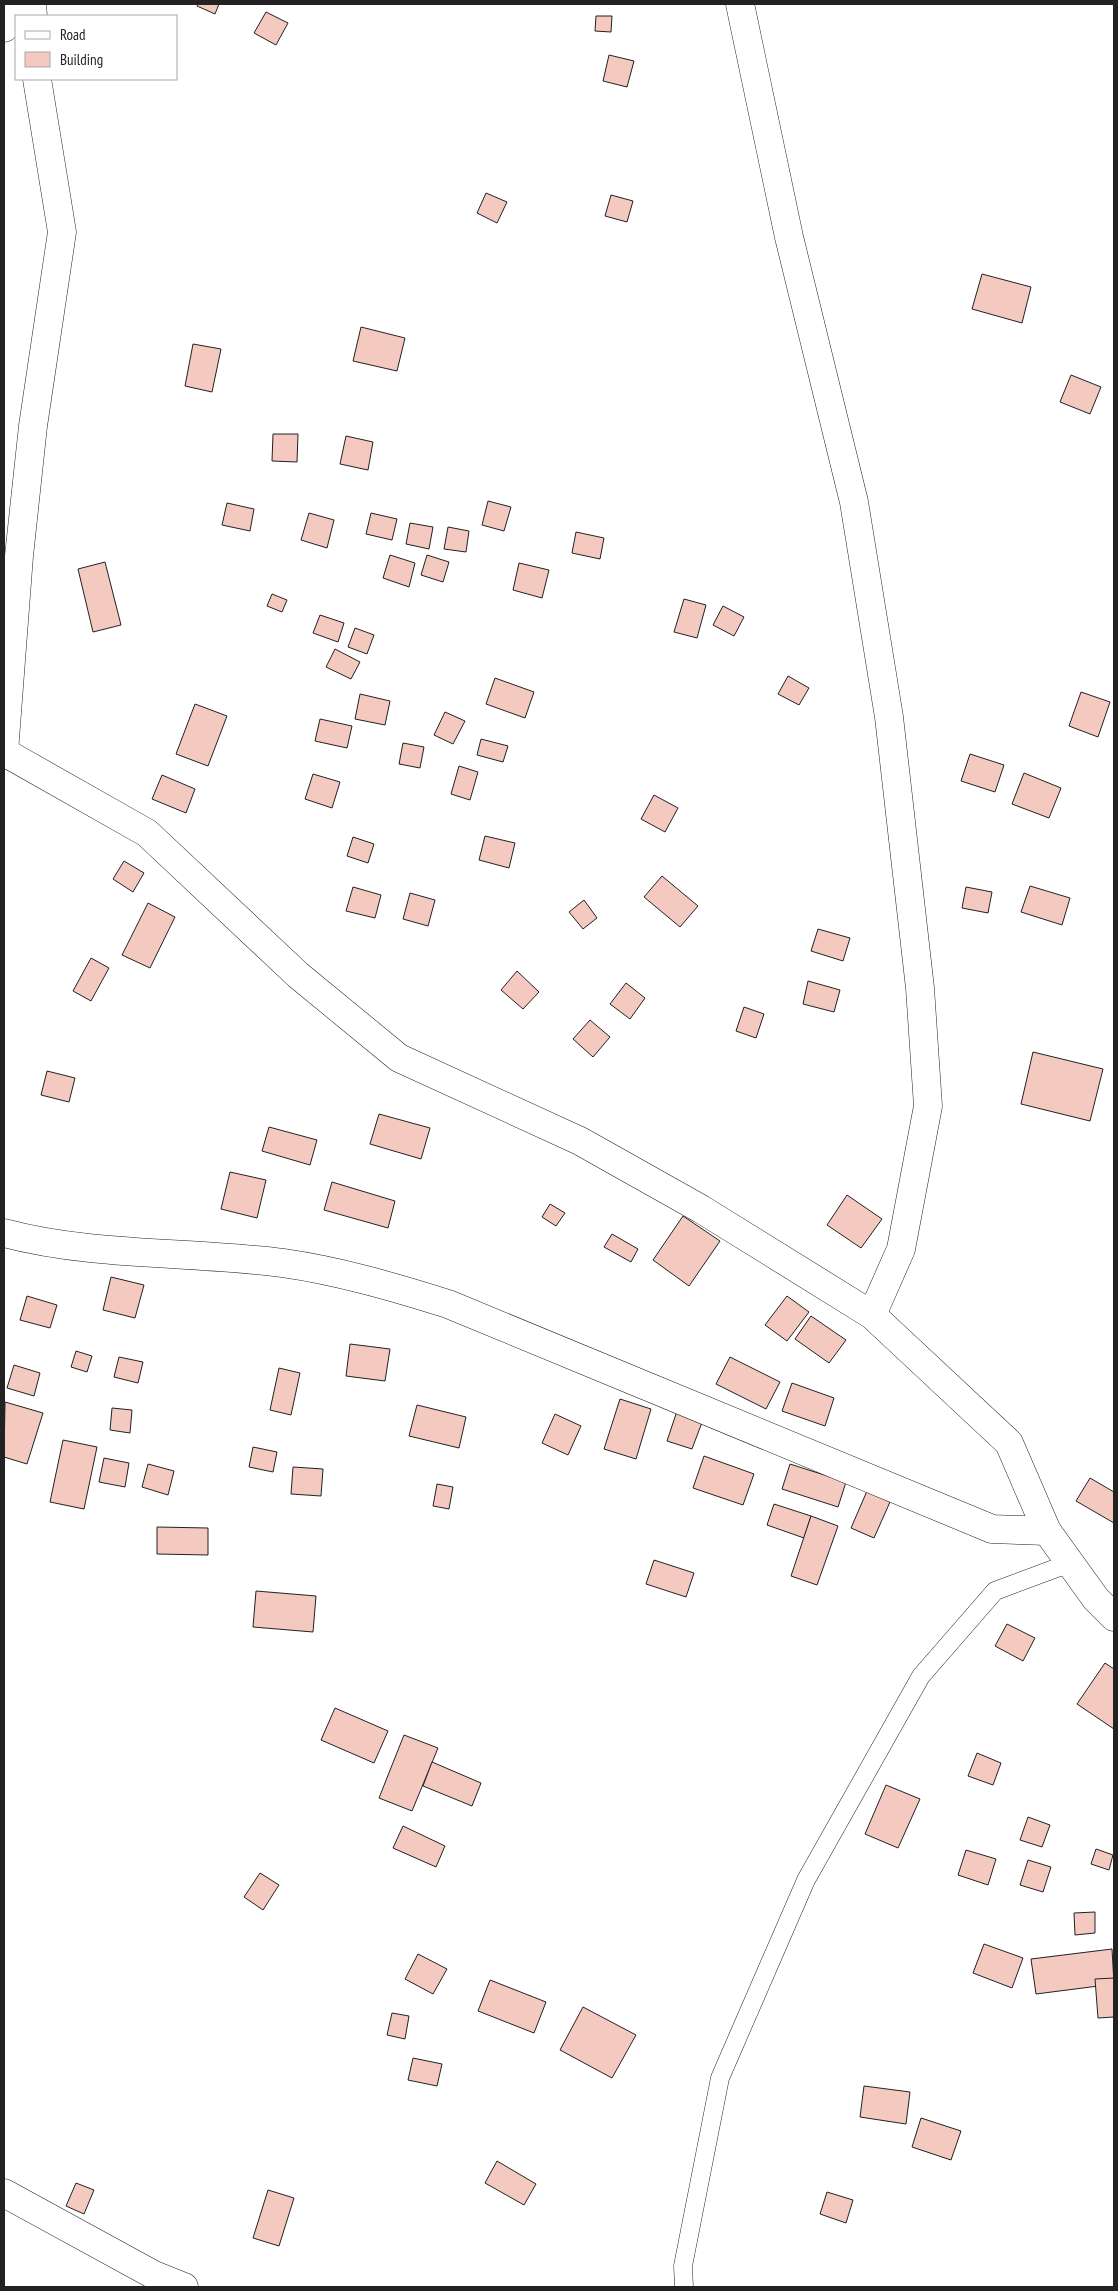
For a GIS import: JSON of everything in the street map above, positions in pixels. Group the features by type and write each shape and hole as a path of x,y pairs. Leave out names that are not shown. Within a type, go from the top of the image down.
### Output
{"street":[{"path":"4,28 11,4"},
{"path":"740,4 789,237 854,502 889,717 920,988 928,1106 901,1249 872,1315"},
{"path":"38,80 62,232 34,426 18,556 4,752 147,833 298,975 400,1058 580,1140 701,1209 872,1315 1009,1443 1047,1531 1096,1599 1114,1617"},
{"path":"4,1233 28,1239 117,1251 282,1263 371,1280 448,1304 992,1529 1047,1531"},
{"path":"4,2193 154,2275 184,2287"}],"lane":[{"path":"684,2287 682,2266 720,2078 806,1880 921,1676 995,1591 1070,1563"}],"building":[{"path":"198,4 219,4 215,14 197,6"},
{"path":"266,12 288,23 276,45 254,33"},
{"path":"596,16 612,16 611,32 595,31"},
{"path":"609,55 634,61 627,87 603,81"},
{"path":"486,193 507,202 497,223 477,213"},
{"path":"611,195 633,201 627,222 605,216"},
{"path":"982,274 1031,287 1022,323 972,309"},
{"path":"361,327 405,338 397,371 353,361"},
{"path":"193,344 221,349 212,392 185,386"},
{"path":"1071,375 1101,387 1090,414 1060,402"},
{"path":"273,434 298,434 297,462 272,461"},
{"path":"346,436 373,442 368,470 340,464"},
{"path":"488,501 511,507 504,531 482,525"},
{"path":"227,503 254,509 250,531 222,525"},
{"path":"309,513 334,520 327,548 301,540"},
{"path":"371,513 397,519 392,540 366,534"},
{"path":"410,523 433,527 429,549 406,544"},
{"path":"448,527 469,531 466,552 444,549"},
{"path":"576,532 604,538 600,559 572,553"},
{"path":"390,555 415,563 409,587 383,578"},
{"path":"427,555 449,562 443,582 421,575"},
{"path":"105,562 121,625 93,632 78,569"},
{"path":"519,563 549,570 542,598 513,590"},
{"path":"272,594 287,600 282,612 267,606"},
{"path":"684,599 706,605 697,638 674,632"},
{"path":"723,606 744,617 734,636 713,625"},
{"path":"320,615 344,623 338,642 313,633"},
{"path":"355,628 374,635 367,654 348,647"},
{"path":"335,649 360,662 351,679 326,667"},
{"path":"788,676 809,688 799,705 778,694"},
{"path":"495,678 534,692 525,718 486,704"},
{"path":"1081,692 1110,702 1098,737 1069,726"},
{"path":"360,694 390,701 385,725 355,719"},
{"path":"195,704 227,716 208,766 176,754"},
{"path":"445,712 465,721 453,744 434,735"},
{"path":"320,719 352,726 347,748 315,741"},
{"path":"481,739 508,746 503,762 477,755"},
{"path":"403,743 424,747 420,768 399,764"},
{"path":"970,754 1004,765 995,792 961,781"},
{"path":"459,766 478,772 470,800 451,794"},
{"path":"1024,773 1061,788 1049,818 1012,804"},
{"path":"313,774 340,782 332,808 305,799"},
{"path":"162,775 195,789 186,813 152,799"},
{"path":"654,795 678,808 665,832 641,819"},
{"path":"485,836 515,843 509,868 479,860"},
{"path":"353,837 374,844 368,863 347,856"},
{"path":"124,861 144,873 133,892 113,879"},
{"path":"662,876 698,906 680,927 644,897"},
{"path":"1030,886 1070,898 1062,925 1021,912"},
{"path":"353,887 381,895 375,918 346,911"},
{"path":"966,887 992,892 988,913 962,908"},
{"path":"410,893 435,900 428,926 403,919"},
{"path":"584,900 597,918 583,929 569,912"},
{"path":"148,903 175,917 150,968 122,955"},
{"path":"818,929 850,938 843,961 811,951"},
{"path":"91,958 109,968 91,1001 73,991"},
{"path":"517,971 539,992 523,1009 501,990"},
{"path":"808,981 840,990 834,1012 803,1004"},
{"path":"626,983 645,998 630,1019 610,1004"},
{"path":"744,1007 764,1014 756,1038 736,1031"},
{"path":"590,1020 610,1037 593,1057 573,1039"},
{"path":"1033,1052 1103,1069 1090,1121 1021,1104"},
{"path":"47,1071 75,1078 69,1102 41,1095"},
{"path":"379,1114 430,1128 421,1159 370,1144"},
{"path":"269,1127 317,1140 310,1165 262,1151"},
{"path":"230,1172 266,1180 257,1218 221,1209"},
{"path":"332,1182 395,1201 388,1228 324,1210"},
{"path":"847,1195 882,1219 861,1248 827,1225"},
{"path":"550,1204 565,1213 556,1226 542,1217"},
{"path":"683,1216 720,1241 689,1286 653,1260"},
{"path":"612,1234 638,1249 631,1262 604,1247"},
{"path":"111,1277 144,1285 135,1318 103,1310"},
{"path":"27,1296 57,1305 50,1328 20,1320"},
{"path":"787,1296 809,1312 787,1341 765,1325"},
{"path":"811,1316 846,1340 829,1363 795,1339"},
{"path":"350,1344 390,1349 385,1381 346,1376"},
{"path":"76,1351 92,1356 87,1372 71,1367"},
{"path":"119,1357 143,1362 138,1383 114,1377"},
{"path":"730,1357 780,1382 766,1409 716,1384"},
{"path":"14,1365 40,1373 34,1396 7,1388"},
{"path":"279,1368 300,1373 291,1415 270,1410"},
{"path":"792,1383 834,1398 825,1426 782,1411"},
{"path":"620,1399 651,1409 636,1459 604,1449"},
{"path":"5,1402 43,1413 27,1464 4,1457"},
{"path":"417,1405 466,1417 459,1448 409,1436"},
{"path":"112,1408 132,1410 130,1433 110,1430"},
{"path":"678,1408 704,1417 692,1449 667,1441"},
{"path":"555,1414 581,1426 568,1455 542,1443"},
{"path":"63,1440 97,1447 84,1509 50,1502"},
{"path":"253,1447 277,1452 273,1472 249,1467"},
{"path":"704,1456 754,1474 743,1505 693,1488"},
{"path":"104,1458 129,1463 125,1487 99,1482"},
{"path":"148,1464 174,1471 168,1495 142,1487"},
{"path":"790,1464 846,1482 838,1507 782,1489"},
{"path":"293,1467 323,1469 321,1496 291,1494"},
{"path":"1090,1478 1114,1492 1114,1523 1076,1501"},
{"path":"437,1484 453,1487 449,1509 433,1506"},
{"path":"867,1491 890,1502 874,1538 851,1528"},
{"path":"774,1504 811,1516 804,1538 767,1525"},
{"path":"811,1516 838,1526 817,1585 791,1576"},
{"path":"157,1527 208,1528 208,1555 157,1554"},
{"path":"654,1560 694,1573 686,1597 646,1584"},
{"path":"256,1591 316,1596 313,1632 253,1627"},
{"path":"1007,1624 1035,1638 1023,1661 995,1646"},
{"path":"1105,1663 1114,1669 1114,1729 1077,1704"},
{"path":"335,1708 388,1731 374,1763 321,1740"},
{"path":"404,1735 438,1748 412,1811 379,1798"},
{"path":"977,1753 1001,1763 993,1785 968,1776"},
{"path":"432,1762 481,1783 472,1806 423,1786"},
{"path":"886,1785 920,1799 898,1848 865,1834"},
{"path":"1028,1817 1050,1825 1042,1847 1020,1840"},
{"path":"403,1826 445,1846 436,1867 393,1848"},
{"path":"1096,1849 1113,1855 1109,1870 1091,1864"},
{"path":"966,1850 996,1859 988,1885 958,1875"},
{"path":"1028,1860 1051,1867 1043,1892 1020,1885"},
{"path":"260,1873 279,1885 263,1910 244,1897"},
{"path":"1095,1912 1095,1933 1075,1935 1074,1913"},
{"path":"984,1944 1023,1958 1012,1988 973,1973"},
{"path":"1112,1949 1114,1984 1036,1994 1031,1959"},
{"path":"418,1954 447,1969 433,1994 405,1979"},
{"path":"1114,1978 1114,2017 1098,2018 1095,1979"},
{"path":"490,1980 546,2002 534,2033 478,2011"},
{"path":"583,2007 636,2035 612,2078 560,2050"},
{"path":"392,2013 409,2016 405,2039 387,2035"},
{"path":"413,2058 442,2064 437,2086 408,2080"},
{"path":"864,2086 910,2092 906,2124 860,2117"},
{"path":"921,2118 961,2131 951,2160 912,2147"},
{"path":"497,2161 536,2184 524,2205 485,2183"},
{"path":"76,2183 94,2190 84,2214 66,2206"},
{"path":"268,2190 294,2198 279,2246 253,2238"},
{"path":"827,2192 853,2200 846,2223 820,2214"}]}
